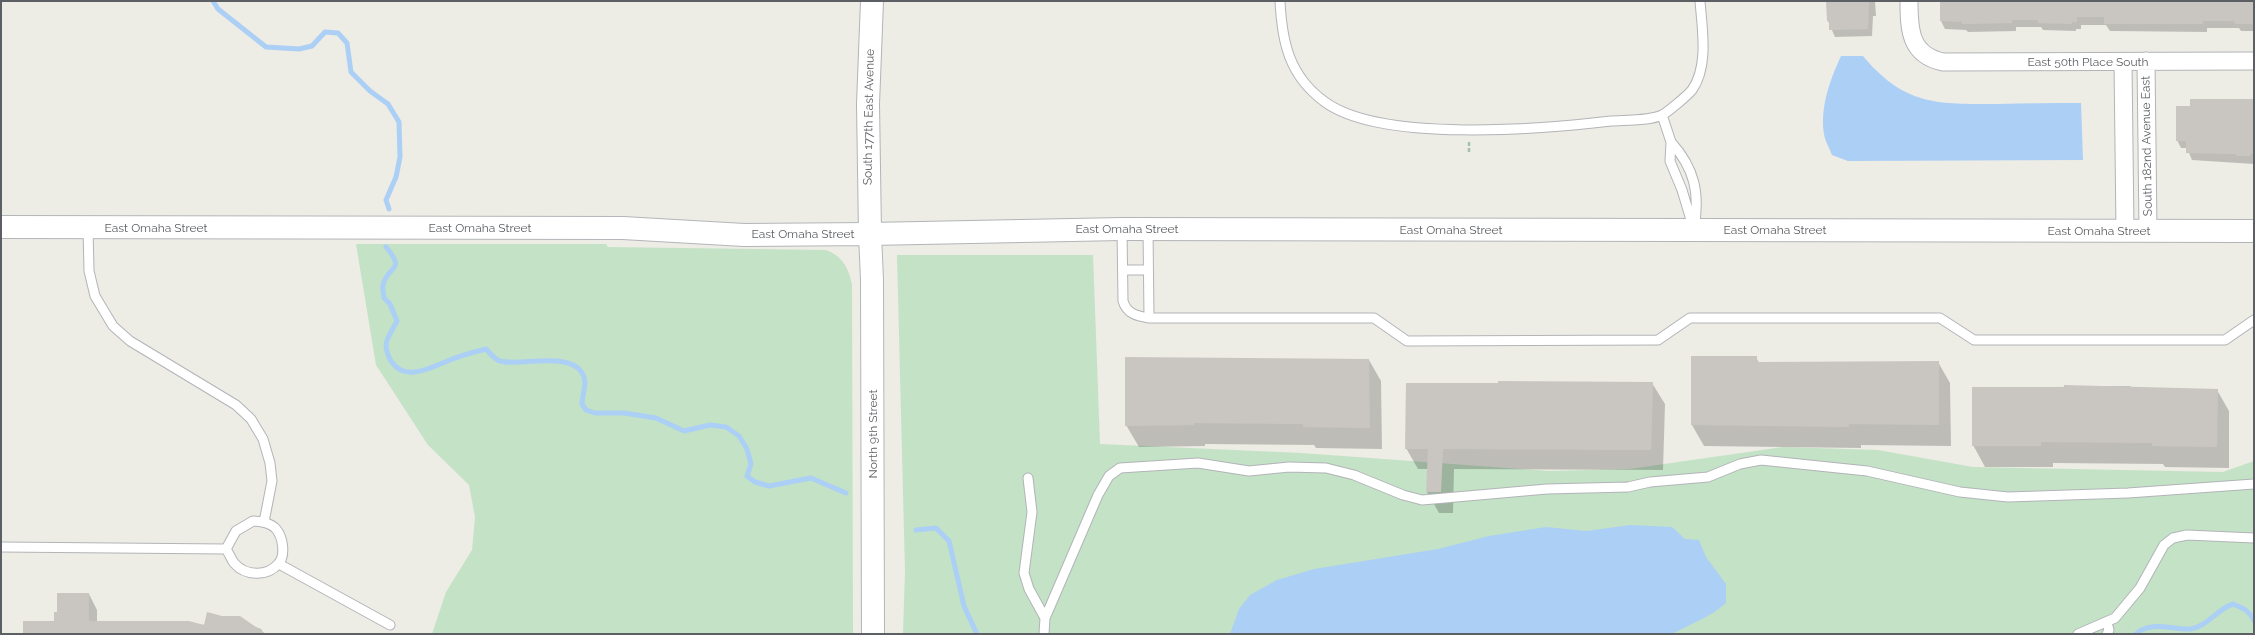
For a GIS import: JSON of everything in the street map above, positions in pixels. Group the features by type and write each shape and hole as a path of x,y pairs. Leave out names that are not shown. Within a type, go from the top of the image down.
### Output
{"street":[{"name":"South 177th East Avenue","path":"870,234 868,104 872,1"},
{"name":"East 50th Place South","path":"1909,1 1909,24 1911,34 1915,43 1924,54 1934,60 1952,62 2254,61"},
{"name":"South 182nd Avenue East","path":"2123,62 2125,231"},
{"name":"South 182nd Avenue East","path":"2146,62 2148,231"},
{"name":"East Omaha Street","path":"1,227 623,228 744,235 1122,229 2254,231"},
{"name":"North 9th Street","path":"870,234 872,280 873,634"}],"lane":[{"path":"1280,1 1282,32 1292,65 1311,90 1326,103 1358,118 1440,129 1524,129 1662,115 1692,90 1702,66 1700,1"},
{"path":"1662,115 1671,142 1670,161 1682,190 1694,230"},
{"path":"1671,142 1684,156 1696,187 1698,205 1694,230"},
{"path":"88,228 89,270 95,296 114,326 130,341 236,405 251,419 263,439 270,463 272,481 264,522"},
{"path":"1122,229 1123,301 1125,307 1133,315 1149,318 1374,318 1407,341 1658,340 1690,318 1940,318 1974,340 2225,340 2254,320"},
{"path":"1148,229 1149,318"},
{"path":"1123,270 1148,270"},
{"path":"1044,634 1045,618 1098,495 1109,476 1120,468 1198,463 1249,471 1289,467 1326,468 1354,475 1403,496 1422,500 1548,489 1628,487 1650,482 1708,477 1740,464 1761,460 1867,471 1960,492 2008,497 2128,493 2254,484"},
{"path":"1028,478 1032,512 1024,573 1029,589 1045,618"},
{"path":"253,521 264,522 276,529 281,539 283,552 279,564 270,571 257,574 246,572 233,562 226,549 231,538 244,525 253,521"},
{"path":"2078,634 2107,623 2118,615 2140,588 2159,552 2168,540 2179,535 2254,538"},
{"path":"1,547 226,549"},
{"path":"279,564 390,625"},
{"path":"2107,623 2109,630 2107,634"}],"green space":[{"path":"356,244 606,244 608,247 826,250 836,255 844,263 852,284 853,634 432,634 446,592 472,550 475,517 469,485 428,445 376,365"},
{"path":"897,255 1093,255 1100,444 1301,453 1549,471 1629,469 1783,447 1878,450 1973,467 2223,472 2254,461 2254,634 903,634 905,571"}],"water":[{"path":"1841,56 1863,56 1893,85 1923,99 1957,104 2081,103 2083,160 1848,161 1832,155 1826,142 1823,114 1830,84"},
{"path":"1630,525 1672,527 1685,539 1699,540 1706,557 1726,584 1726,603 1707,616 1672,634 1230,634 1239,609 1250,595 1277,580 1314,569 1438,549 1489,536 1546,527 1587,531"}],"building":[{"path":"1826,1 1869,1 1868,29 1829,30"},
{"path":"1940,1 2254,1 2254,15 2253,24 2235,24 2234,21 2203,21 2203,24 2104,24 2104,17 2077,17 2077,22 2072,22 2072,24 2038,23 2038,20 2012,20 2012,23 1962,24 1962,22 1940,21"},
{"path":"2190,99 2254,99 2254,154 2250,154 2250,156 2236,156 2236,154 2186,153 2186,141 2176,141 2176,106 2190,106"},
{"path":"1691,356 1757,356 1757,362 1939,361 1939,425 1849,424 1849,427 1691,425"},
{"path":"1125,357 1369,359 1370,428 1303,427 1303,424 1194,423 1194,425 1125,426"},
{"path":"1498,381 1653,382 1651,450 1443,449 1441,492 1426,492 1428,449 1405,449 1406,383 1498,383"},
{"path":"2064,385 2218,389 2217,447 2152,446 2152,443 2041,442 2041,446 1972,446 1972,387 2064,387"},
{"path":"57,593 89,593 89,621 189,621 204,625 207,612 222,616 240,616 266,634 23,634 23,621 54,621 54,612 57,612"}],"waterway":[{"path":"213,1 218,9 266,47 299,49 312,46 325,32 338,33 347,43 351,72 370,91 388,104 399,122 400,157 396,177 386,200 389,209"},
{"path":"386,247 396,264 385,278 383,285 384,298 390,304 397,321 387,341 386,350 391,361 397,368 411,372 419,371 472,352 486,349 494,358 500,361 558,361 569,364 578,369 584,377 585,383 582,404 586,410 595,413 624,413 656,418 684,431 710,425 726,427 739,436 747,449 751,464 747,476 755,482 769,486 811,478 846,493"},
{"path":"916,530 936,528 949,541 964,606 977,634"},
{"path":"2136,634 2148,627 2183,629 2196,628 2207,622 2227,606 2233,604 2246,610 2254,621"}]}
